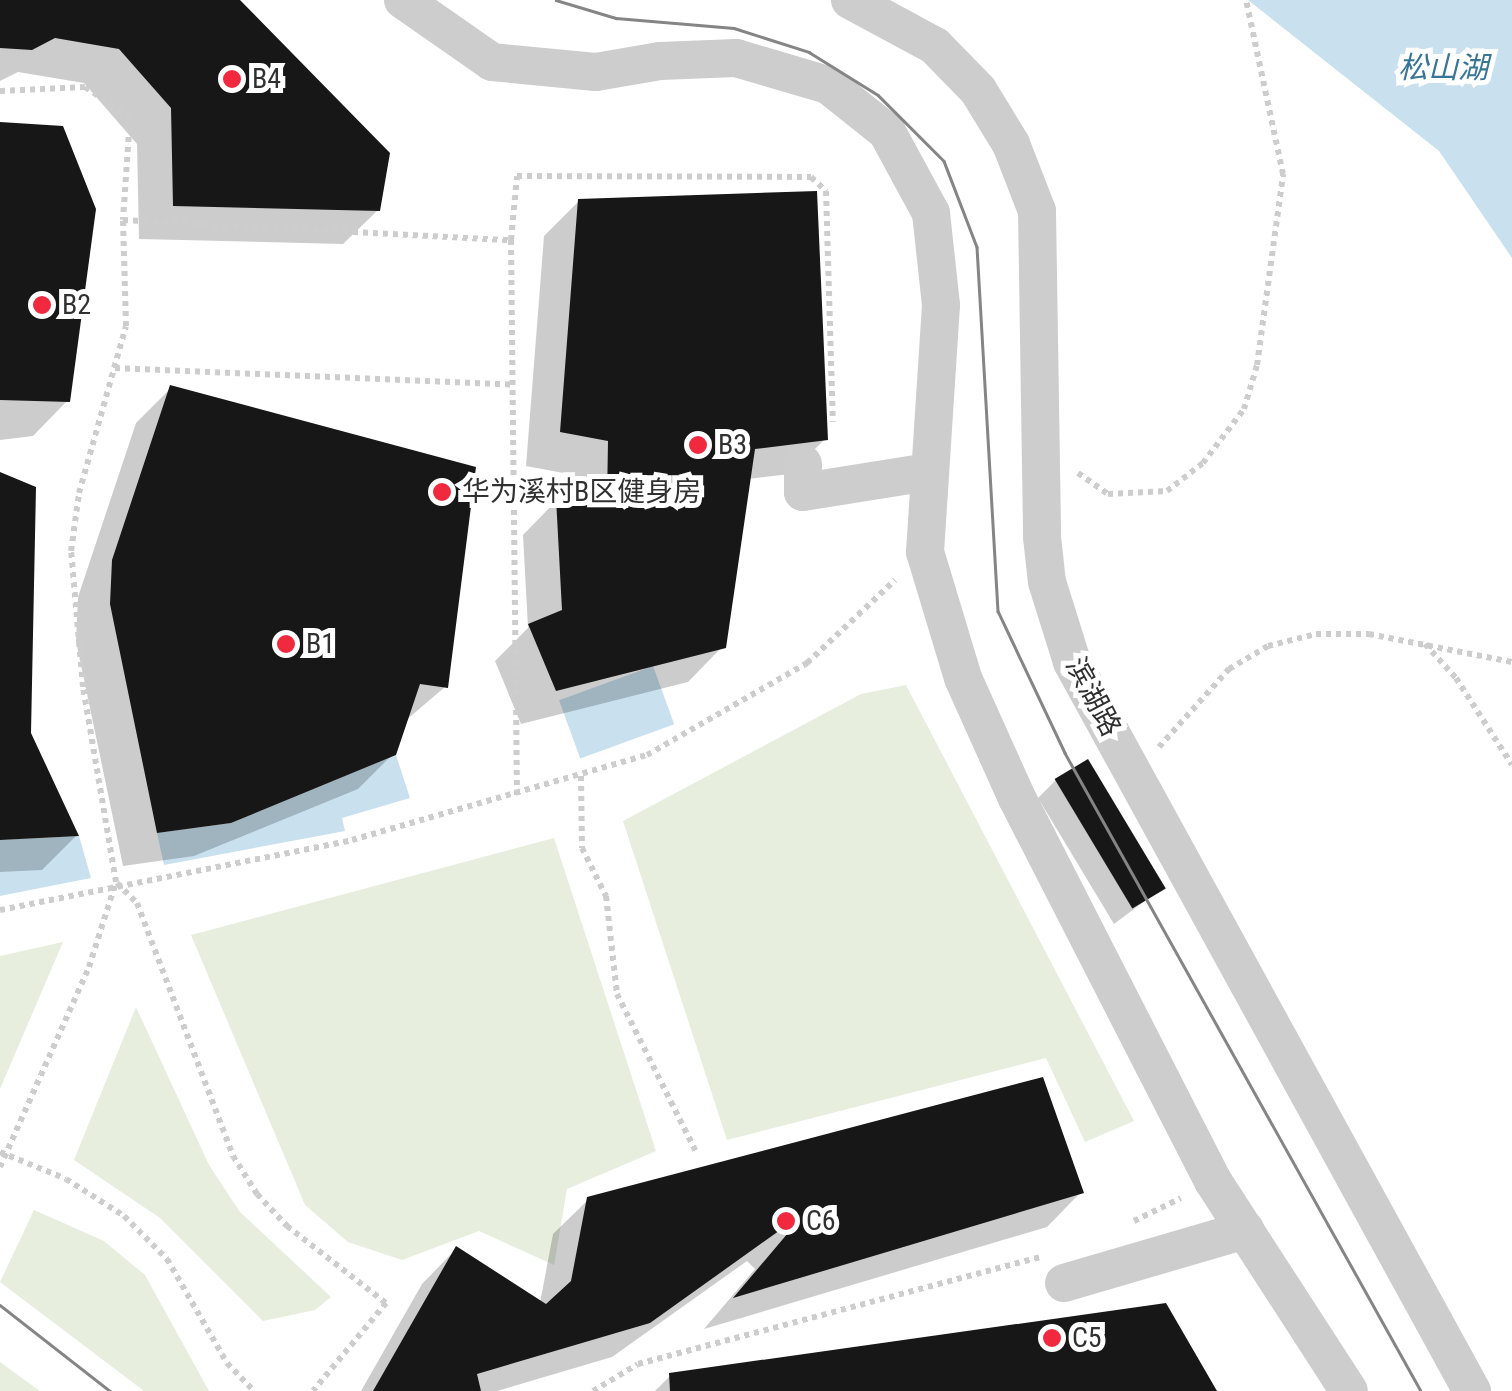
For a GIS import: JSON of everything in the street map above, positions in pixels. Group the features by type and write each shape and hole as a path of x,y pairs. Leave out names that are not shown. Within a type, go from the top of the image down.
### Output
{"street":[{"path":"403,0 492,62 596,72 660,61 736,58 828,85 887,132 931,213 941,305 925,552 963,678 1017,798 1213,1181 1349,1391"},
{"name":"滨湖路","path":"850,0 915,32 962,72 997,116 1025,174 1040,245 1044,552 1058,620 1072,662 1472,1391"},
{"path":"793,484 928,472"},
{"path":"1058,1268 1245,1230"}],"path":[{"path":"1040,448 1108,494 1167,491 1203,463 1244,410 1258,365 1283,174 1246,0"},
{"path":"0,91 85,87 130,118 123,220 126,326 79,493 71,551 83,686 116,882 89,967 0,1166"},
{"path":"517,797 511,240 517,176 812,177 826,192 833,422"},
{"path":"123,220 511,240"},
{"path":"115,368 513,385"},
{"path":"0,910 116,882 352,840 517,797 647,755 807,662 925,552"},
{"path":"1136,775 1229,669 1268,646 1316,634 1369,634 1512,662"},
{"path":"1424,643 1456,678 1512,765"},
{"path":"581,776 582,848 606,896 616,994 698,1154"},
{"path":"116,882 136,903 233,1156 257,1194 287,1226 386,1303 313,1391"},
{"path":"3,1153 66,1180 124,1216 167,1259 227,1363 254,1391"},
{"path":"1125,1226 1213,1181"},
{"path":"593,1391 638,1364 1058,1268"}],"green space":[{"path":"906,685 1134,1121 1085,1142 1046,1058 727,1140 623,821 861,694"},
{"path":"554,838 656,1151 567,1189 554,1265 479,1231 402,1260 348,1242 305,1205 191,935"},
{"path":"63,942 0,1089 0,956"},
{"path":"136,1007 209,1165 240,1212 331,1297 315,1310 263,1321 160,1218 74,1160"},
{"path":"34,1210 104,1241 145,1275 209,1391 144,1391 0,1282"},
{"path":"0,1362 40,1391 0,1391"}],"water":[{"name":"松山湖","path":"1248,0 1512,0 1512,258 1439,151"},
{"path":"653,666 674,724 580,758 559,700"},
{"path":"396,755 410,798 342,818 345,831 164,865 157,833 231,823"},
{"path":"79,836 91,878 0,896 0,840"}],"building":[{"name":"B4","path":"0,0 240,0 390,153 380,211 173,206 171,108 119,49 55,38 32,50 0,48"},
{"name":"B2","path":"0,122 63,126 96,209 70,402 0,400"},
{"name":"B3","path":"817,191 828,440 755,449 726,648 556,691 528,624 562,610 556,498 607,501 608,441 560,432 578,199"},
{"name":"B1","path":"170,385 476,467 448,688 420,684 396,755 231,823 157,833 110,604 112,560"},
{"path":"0,472 36,487 31,733 79,836 0,840"},
{"path":"1088,759 1166,888 1132,909 1055,779"},
{"name":"C6","path":"1043,1077 1084,1193 733,1298 788,1233 783,1228 650,1323 477,1374 481,1391 373,1391 456,1246 546,1304 571,1281 587,1197"},
{"name":"C5","path":"1166,1303 1217,1391 670,1391 669,1373"}],"tram line":[{"path":"556,0 616,18 734,28 809,52 878,95 944,161 977,247 998,611 1065,753 1421,1391"},
{"path":"0,1305 110,1391"}],"place":[{"name":"B4","path":"232,79"},
{"name":"B2","path":"42,305"},
{"name":"B3","path":"698,445"},
{"name":"华为溪村B区健身房","path":"442,492"},
{"name":"B1","path":"286,644"},
{"name":"C6","path":"786,1221"},
{"name":"C5","path":"1052,1338"}]}
